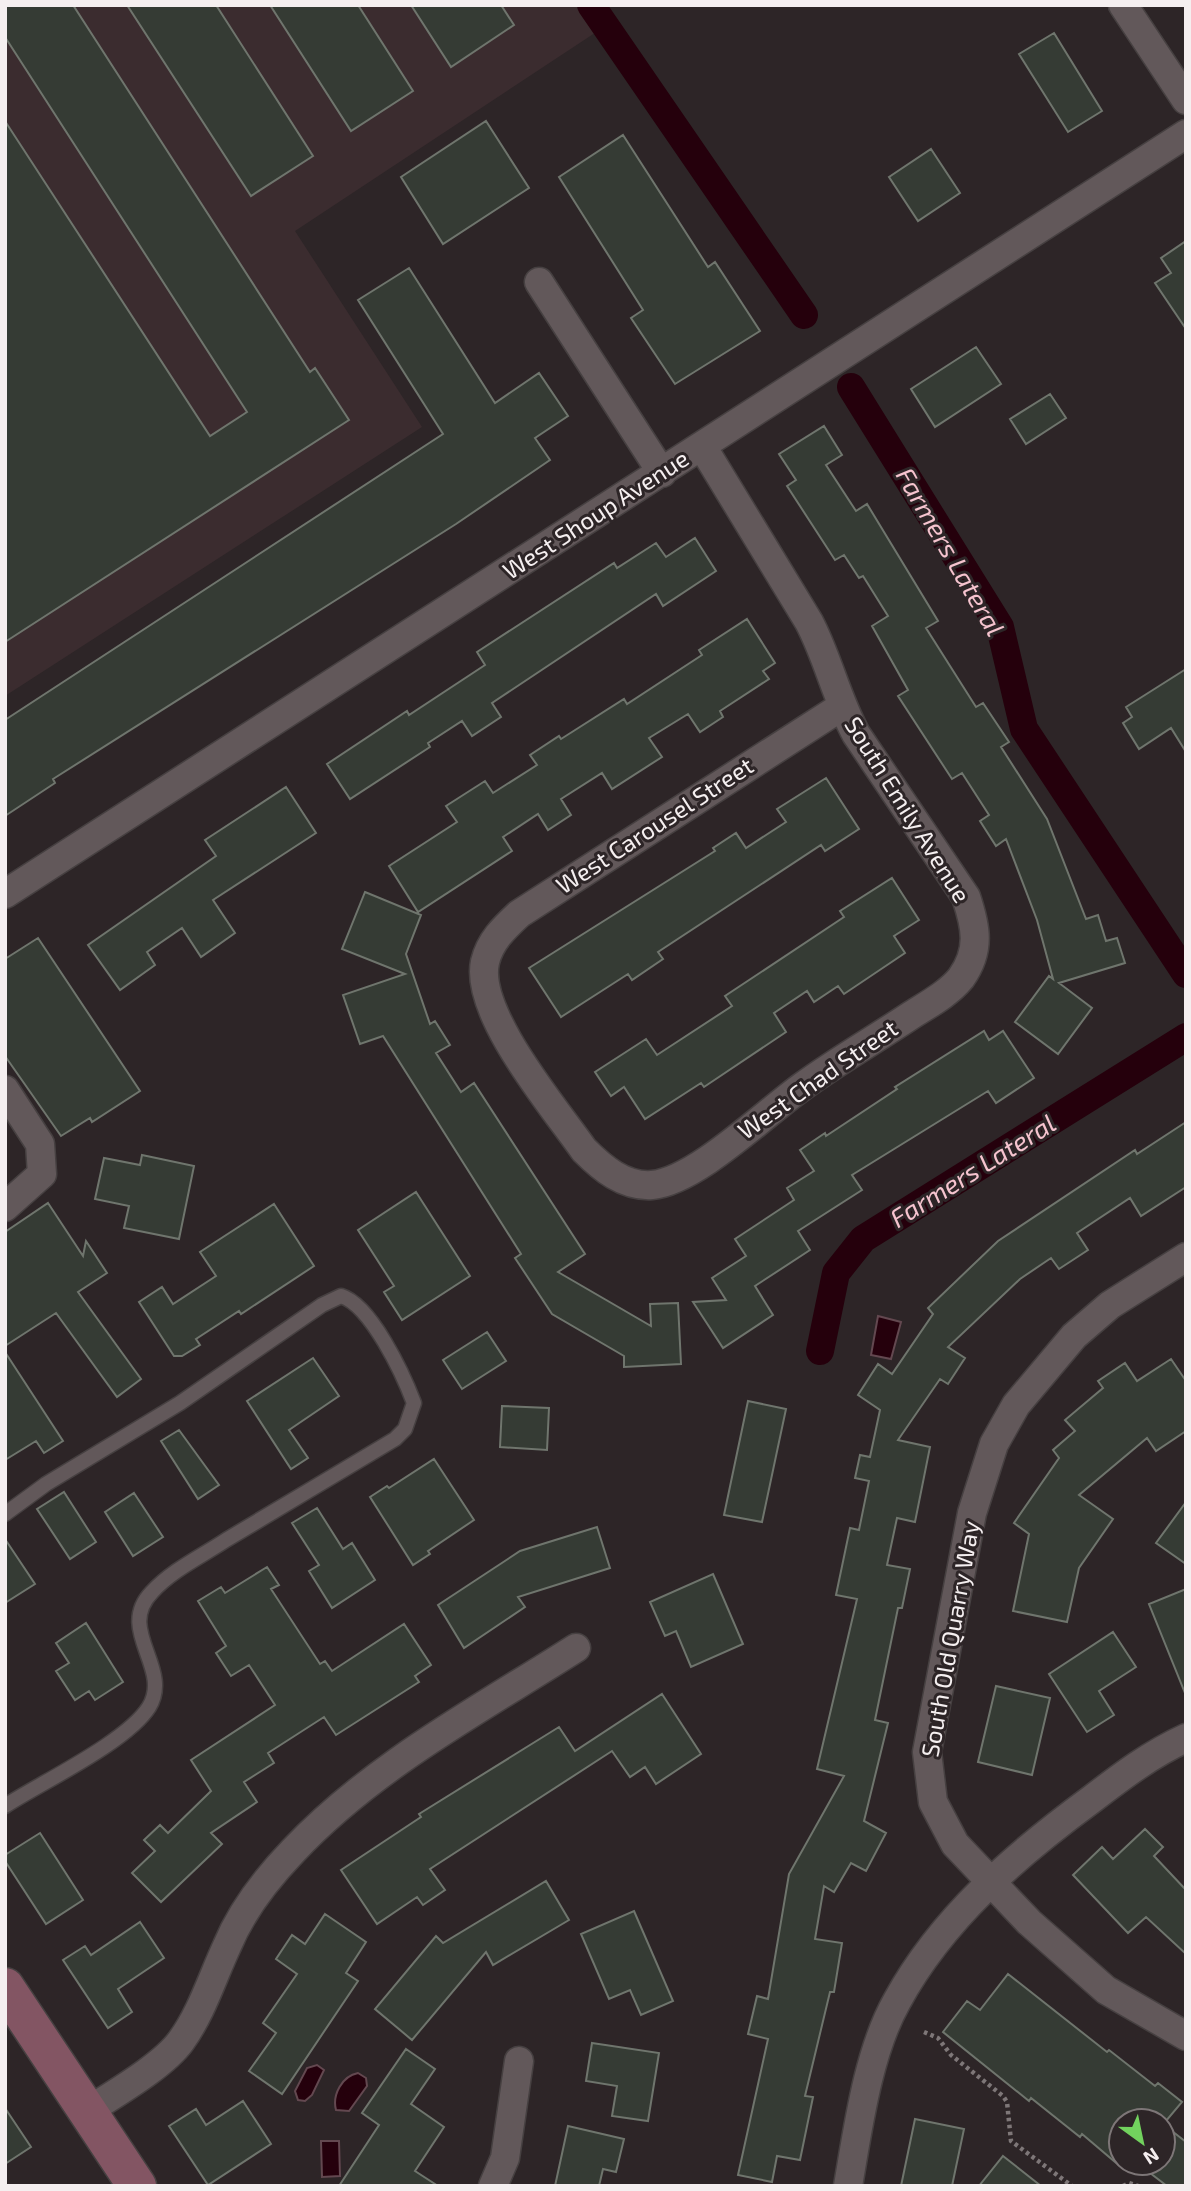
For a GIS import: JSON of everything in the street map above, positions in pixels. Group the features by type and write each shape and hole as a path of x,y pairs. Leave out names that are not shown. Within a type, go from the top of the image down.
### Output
{"main road":[{"path":"12,2011 88,2111 137,2186"}],"street":[{"path":"1123,5 1186,100"},
{"name":"West Shoup Avenue","path":"5,894 1186,134"},
{"path":"539,282 662,472"},
{"name":"South Emily Avenue","path":"702,446 809,622 823,650 841,707 856,734 966,897 976,927 972,957"},
{"name":"West Carousel Street","path":"650,1185 621,1180 601,1167 584,1150 496,1021 485,992 485,962 497,934 519,914 841,707"},
{"name":"West Chad Street","path":"650,1185 672,1181 697,1167 804,1085 939,997 960,979 972,957"},
{"path":"5,1090 40,1143 42,1174 5,1207"},
{"name":"South Old Quarry Way","path":"1186,1256 1110,1305 1042,1371 1016,1405 994,1444 972,1513 927,1752 933,1802 955,1844 1029,1922 1106,1990 1186,2036"},
{"path":"88,2111 135,2080 180,2043 206,1997 228,1943 258,1893 292,1851 356,1790 576,1648"},
{"path":"848,2186 867,2080 896,2001 953,1920 1039,1838 1153,1753 1186,1738"},
{"path":"494,2186 505,2158 519,2061"}],"lane":[{"path":"5,1514 46,1484 180,1403 321,1305 341,1296 354,1300 386,1345 414,1403 405,1429 396,1439 194,1560 150,1593 139,1619 141,1642 155,1671 157,1686 149,1707 128,1729 5,1806"}],"path":[{"path":"924,2032 939,2038 951,2055 1003,2096 1007,2102 1011,2141 1072,2186"},
{"path":"1123,2186 1129,2183 1138,2186"}],"shaded area":[{"path":"5,5 603,5 613,21 295,231 422,427 5,696"},
{"path":"878,1316 901,1322 891,1359 871,1355"},
{"path":"317,2065 324,2070 312,2095 305,2101 298,2100 295,2091 307,2068"},
{"path":"358,2073 366,2078 367,2086 349,2111 336,2110 337,2092 347,2078"},
{"path":"321,2141 339,2141 340,2176 322,2177"}],"building":[{"path":"5,5 73,5 310,372 315,368 349,420 5,642 5,121 210,436 247,412 5,37"},
{"path":"127,5 216,5 313,156 251,196"},
{"path":"270,5 358,5 413,91 351,131"},
{"path":"411,5 501,5 514,25 451,67"},
{"path":"1054,33 1102,111 1068,132 1019,54"},
{"path":"486,121 529,188 443,244 401,177"},
{"path":"623,135 708,267 715,262 760,331 675,384 631,318 643,310 559,177"},
{"path":"931,149 960,193 918,221 889,177"},
{"path":"1186,241 1186,329 1155,283 1171,273 1161,258"},
{"path":"409,268 495,403 539,373 568,416 535,438 550,460 456,524 53,779 55,783 5,816 5,720 443,434 358,300"},
{"path":"976,347 1001,384 935,427 911,389"},
{"path":"1050,394 1066,418 1026,444 1010,419"},
{"path":"824,426 842,455 826,465 856,511 867,504 938,621 926,628 976,707 983,703 1009,742 1001,747 1047,819 1086,919 1098,915 1106,941 1117,938 1125,963 1059,983 1092,1008 1058,1054 1015,1022 1049,976 1053,979 1037,920 1006,839 996,846 980,821 989,815 962,773 952,779 898,696 908,690 872,626 888,616 863,576 859,578 844,555 835,560 787,486 796,480 779,454"},
{"path":"695,538 716,571 663,606 656,594 492,703 501,717 472,736 462,721 428,743 430,747 350,799 327,764 407,711 409,715 485,665 477,652 614,563 617,568 656,543 666,557"},
{"path":"747,619 775,663 763,671 769,679 720,711 723,717 700,732 688,714 649,738 662,757 612,789 602,773 561,799 571,815 548,830 538,814 503,837 512,851 418,912 389,866 457,822 446,806 485,781 493,793 537,765 530,755 559,736 561,739 624,699 627,704 702,655 699,650"},
{"path":"1186,669 1186,752 1171,728 1139,749 1123,723 1132,717 1126,707"},
{"path":"826,778 859,829 825,851 821,845 658,952 663,959 632,980 628,974 561,1017 529,968 715,851 713,848 736,833 746,848 786,822 777,809"},
{"path":"286,787 316,833 213,900 235,933 201,957 182,928 147,952 155,965 120,990 88,945 216,856 205,840"},
{"path":"892,878 919,920 894,936 905,953 844,994 838,986 814,1002 807,991 774,1013 786,1032 704,1087 701,1083 645,1119 624,1087 611,1096 595,1072 646,1039 657,1055 732,1006 725,996 844,917 840,911"},
{"path":"365,892 421,915 406,954 430,1024 435,1021 450,1045 436,1053 461,1092 474,1083 585,1254 558,1272 651,1326 650,1304 678,1303 681,1364 624,1367 624,1356 552,1314 515,1258 521,1254 383,1036 360,1044 343,995 405,974 342,949"},
{"path":"38,938 140,1091 92,1122 90,1118 61,1136 5,1056 5,959"},
{"path":"984,1031 989,1040 1003,1031 1034,1078 996,1103 988,1091 852,1175 862,1190 798,1231 810,1250 755,1286 773,1315 723,1348 693,1302 726,1300 712,1278 746,1256 735,1239 794,1200 787,1188 814,1171 800,1150 825,1133 826,1136 897,1089 895,1087"},
{"path":"1186,1122 1186,1187 1141,1216 1130,1198 1077,1233 1088,1250 1059,1269 1051,1258 1020,1279 948,1347 965,1358 948,1384 940,1379 898,1440 930,1447 915,1522 897,1518 887,1565 910,1569 902,1608 898,1608 875,1720 888,1723 864,1821 886,1833 866,1871 851,1863 834,1892 824,1886 815,1939 842,1943 834,1992 830,1992 805,2096 813,2097 800,2160 777,2156 772,2182 738,2175 768,2039 748,2034 757,1996 768,1999 789,1874 844,1776 817,1769 857,1599 836,1595 850,1528 859,1530 869,1481 855,1478 860,1455 870,1457 880,1410 858,1395 878,1364 892,1374 933,1314 928,1308 998,1241 1135,1150 1137,1154"},
{"path":"142,1155 194,1166 179,1239 124,1228 129,1206 95,1199 104,1158 140,1165"},
{"path":"416,1192 470,1276 402,1320 384,1292 394,1286 358,1230"},
{"path":"48,1203 83,1256 86,1241 107,1273 78,1292 141,1379 117,1397 56,1313 5,1346 5,1232"},
{"path":"274,1204 314,1266 241,1314 239,1311 196,1339 200,1345 182,1356 174,1356 139,1302 162,1287 173,1304 216,1276 200,1252"},
{"path":"487,1332 506,1361 462,1389 443,1360"},
{"path":"5,1352 63,1441 44,1453 36,1441 5,1460"},
{"path":"313,1358 339,1396 289,1430 308,1458 291,1469 247,1401"},
{"path":"1171,1359 1186,1381 1186,1431 1156,1451 1147,1438 1079,1495 1113,1519 1079,1568 1067,1622 1013,1611 1029,1534 1014,1523 1059,1458 1053,1450 1075,1431 1065,1420 1103,1388 1098,1381 1125,1363 1137,1381"},
{"path":"748,1401 786,1409 762,1522 724,1515"},
{"path":"502,1406 549,1408 547,1450 500,1447"},
{"path":"179,1430 219,1485 198,1499 161,1441"},
{"path":"434,1459 474,1520 428,1551 430,1554 413,1565 370,1497"},
{"path":"64,1492 96,1542 70,1559 37,1509"},
{"path":"134,1493 163,1537 133,1556 105,1512"},
{"path":"1186,1502 1186,1564 1156,1543"},
{"path":"317,1508 343,1549 352,1543 375,1580 332,1608 309,1571 319,1565 292,1523"},
{"path":"597,1527 610,1568 518,1597 525,1607 464,1648 438,1605 520,1551"},
{"path":"5,1539 35,1584 5,1603"},
{"path":"267,1567 279,1585 271,1589 320,1664 325,1661 332,1671 404,1624 431,1665 415,1676 419,1682 336,1735 324,1717 268,1753 274,1763 244,1782 257,1802 211,1833 222,1844 161,1902 132,1873 155,1851 144,1840 160,1825 168,1833 211,1791 191,1760 275,1705 249,1665 231,1676 216,1653 226,1646 198,1601 221,1587 225,1593"},
{"path":"713,1574 743,1644 691,1667 676,1631 665,1636 650,1602"},
{"path":"1186,1589 1186,1693 1185,1693 1149,1604"},
{"path":"86,1623 123,1682 95,1700 89,1691 75,1700 56,1671 69,1663 56,1643"},
{"path":"1113,1632 1136,1667 1099,1691 1114,1715 1087,1732 1049,1674"},
{"path":"996,1686 1050,1698 1032,1775 978,1762"},
{"path":"662,1694 701,1754 656,1784 645,1767 630,1777 612,1751 430,1869 445,1890 423,1905 417,1897 377,1924 341,1870 421,1817 419,1814 559,1727 575,1751"},
{"path":"1145,1829 1163,1847 1154,1856 1186,1890 1186,1954 1146,1917 1128,1933 1073,1875 1102,1847 1113,1859"},
{"path":"40,1833 83,1900 46,1924 5,1861 5,1855"},
{"path":"546,1881 569,1920 493,1965 486,1952 412,2040 375,2009 436,1936 443,1943"},
{"path":"634,1911 673,2001 641,2015 630,1990 609,1999 581,1934"},
{"path":"325,1914 366,1942 346,1973 358,1981 282,2094 249,2071 276,2033 263,2023 297,1974 276,1959 292,1935 305,1944"},
{"path":"140,1922 164,1958 118,1989 132,2012 108,2028 63,1960 85,1946 91,1955"},
{"path":"1008,1974 1107,2052 1109,2050 1155,2086 1158,2083 1182,2102 1177,2108 1107,2107 1107,2155 1031,2098 1029,2101 943,2032 967,2001 980,2010"},
{"path":"592,2043 659,2053 648,2121 612,2116 617,2086 586,2081"},
{"path":"406,2049 435,2069 411,2104 444,2127 415,2171 438,2186 339,2186 379,2125 362,2113"},
{"path":"243,2101 271,2144 208,2185 169,2126 196,2109 206,2125"},
{"path":"5,2108 31,2147 5,2164"},
{"path":"915,2119 964,2129 952,2186 901,2186"},
{"path":"568,2126 624,2139 616,2172 603,2169 599,2186 555,2186"},
{"path":"1177,2135 1186,2142 1186,2186 1167,2186 1155,2177 1177,2177"},
{"path":"1003,2156 1041,2186 979,2186"}],"waterway":[{"name":"Farmers Lateral","path":"591,5 804,315"},
{"name":"Farmers Lateral","path":"851,387 1000,627 1024,729 1186,974"},
{"name":"Farmers Lateral","path":"820,1351 836,1273 863,1239 1186,1037"}]}
